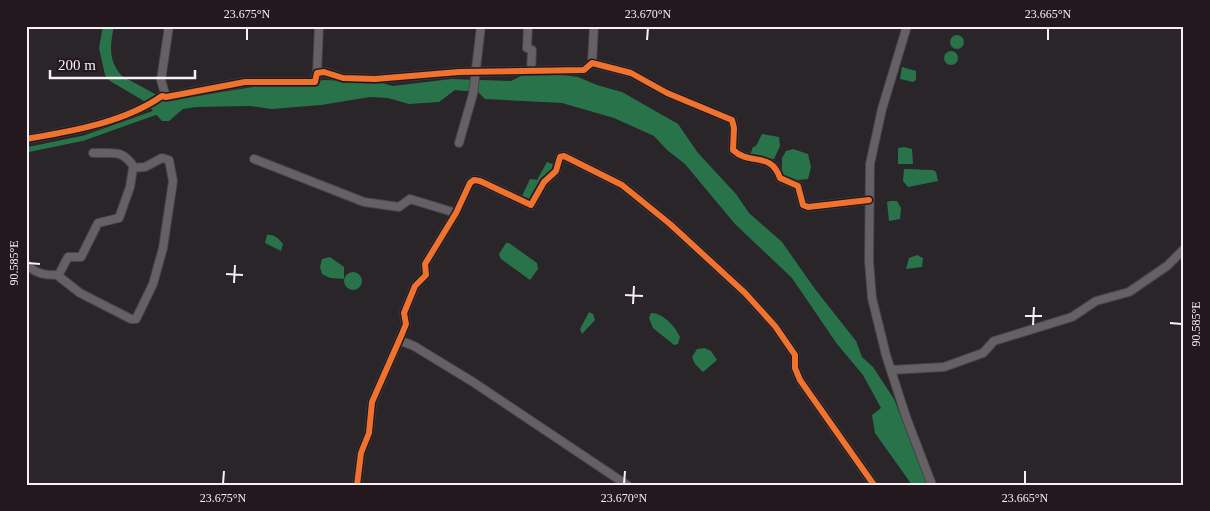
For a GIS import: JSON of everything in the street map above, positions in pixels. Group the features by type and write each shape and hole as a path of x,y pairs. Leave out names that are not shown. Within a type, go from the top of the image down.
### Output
{"street":[{"path":"164,97 160,80 169,26"},
{"path":"26,139 79,129 147,106 164,97 245,82 315,82 318,73 319,26"},
{"path":"459,142 474,94 481,26"},
{"path":"528,26 527,48 532,50 531,71"},
{"path":"318,73 324,72 343,78 375,79 584,70 592,63 594,26"},
{"path":"907,26 882,109 870,164 869,200 872,298 891,370 906,417 932,485"},
{"path":"592,63 631,73 667,93 732,120 734,128 733,150 745,157 770,162 777,168 780,178 798,186 803,205 808,207 869,200"},
{"path":"93,153 120,154 126,157 134,167"},
{"path":"357,485 361,453 369,433 372,402 406,324 404,313 415,286 426,275 425,264 456,213 470,182 474,180 531,205 544,182 556,171 560,157 564,156 622,185 670,224 745,293 775,326 795,355 795,368 800,380 874,485"},
{"path":"26,264 33,270 47,276 58,276 80,293 131,319 138,316 153,284 164,248 173,182 170,163 166,158 158,159 145,166 134,167"},
{"path":"254,159 364,202 398,207 410,199 456,213"},
{"path":"58,276 68,257 81,257 98,223 119,218 134,167"},
{"path":"891,370 944,367 983,353 994,341 1072,317 1096,301 1129,292 1167,266 1184,249"},
{"path":"400,340 414,346 473,382 626,485"}],"shaded area":[{"path":"103,26 114,26 112,59 122,76 166,100 259,86 304,86 323,80 378,82 393,86 451,79 511,81 523,75 554,74 578,77 622,92 678,124 698,153 736,194 749,213 782,242 815,289 856,341 862,357 873,367 894,399 919,464 930,485 912,485 875,433 872,415 881,408 863,375 837,344 792,278 735,224 685,164 667,150 654,136 614,118 562,103 485,99 478,92 455,90 439,102 409,104 388,98 370,97 321,105 272,109 250,106 196,107 183,109 169,121 162,121 144,101 110,81 105,75 99,48"},
{"path":"954,35 960,35 964,42 960,49 954,49 950,45 950,39"},
{"path":"948,51 954,51 958,58 954,65 948,65 944,61 944,55"},
{"path":"902,67 916,71 916,80 913,82 900,79"},
{"path":"762,134 779,137 780,146 774,159 750,155"},
{"path":"898,148 912,149 913,164 898,164"},
{"path":"793,149 808,154 811,167 808,179 798,180 782,175 782,158 786,151"},
{"path":"547,162 555,165 555,169 532,201 521,198 530,179 537,180"},
{"path":"904,169 933,170 936,172 938,181 908,187 903,181"},
{"path":"897,201 901,208 900,219 889,221 887,202"},
{"path":"267,235 274,236 283,244 281,251 265,243"},
{"path":"506,243 509,243 537,263 538,269 530,280 501,259 499,254"},
{"path":"917,255 923,258 922,267 906,269 909,258"},
{"path":"330,257 344,267 344,279 330,278 322,274 320,267 322,259"},
{"path":"353,272 359,275 362,281 359,287 353,290 347,287 344,281 347,275"},
{"path":"589,312 593,314 595,320 582,334 580,329"},
{"path":"651,313 660,315 672,325 680,337 678,344 674,345 653,328 649,318"},
{"path":"705,348 711,351 717,360 703,372 695,364 692,357 697,349"}],"waterway":[{"path":"26,150 84,138 160,111"}],"cycle path":[{"path":"26,139 97,125 131,113 162,96 166,97 245,82 315,82 317,73 324,72 343,78 375,79 459,72 584,70 592,63 631,73 667,93 732,120 734,128 733,150 740,155 771,164 780,178 798,186 803,205 808,207 869,200"},
{"path":"357,485 361,453 369,433 372,402 406,324 404,313 415,286 426,275 425,264 456,213 470,183 474,180 480,181 531,205 544,182 556,171 560,157 564,156 622,185 670,224 745,293 775,326 795,355 795,368 800,380 874,485"}]}
